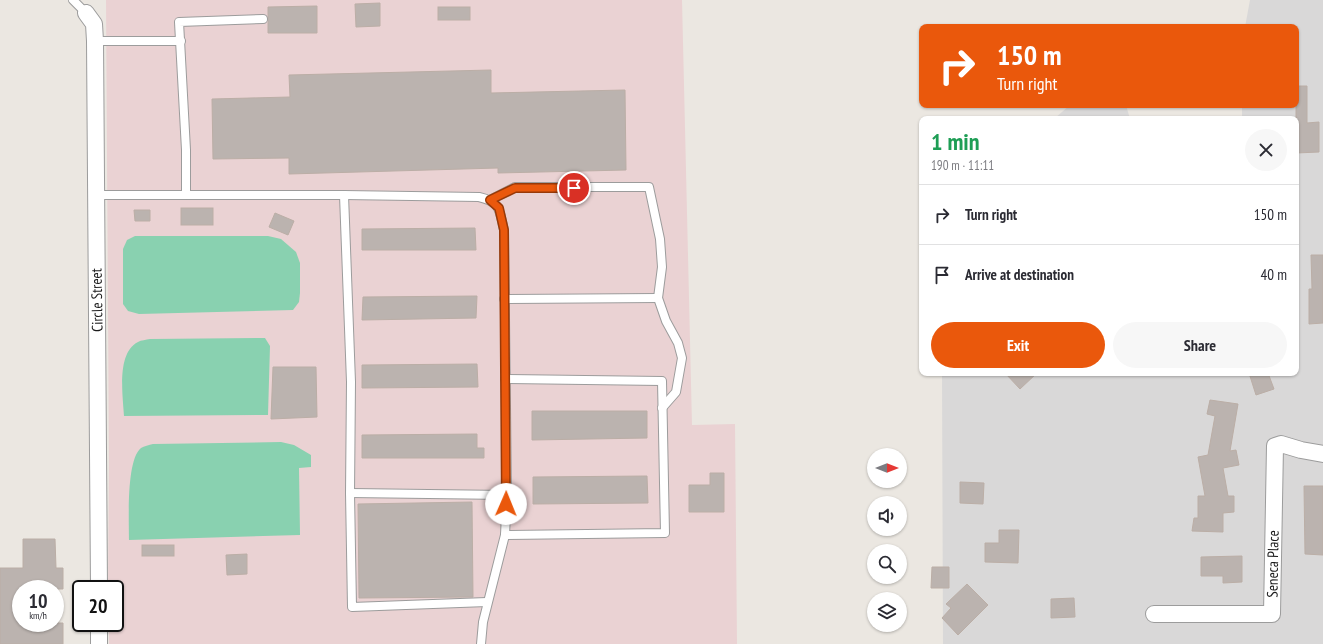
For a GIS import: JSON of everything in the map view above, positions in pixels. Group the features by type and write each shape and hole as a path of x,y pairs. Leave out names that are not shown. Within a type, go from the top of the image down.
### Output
{"street":[{"name":"Circle Street","path":"86,13 94,24 99,580"},
{"name":"Seneca Place","path":"1154,614 1272,614 1274,446 1280,444 1323,454"},
{"path":"99,632 99,644"}],"lane":[{"path":"73,0 86,13"},
{"path":"186,196 186,150 179,22 263,19"},
{"path":"94,41 180,41"},
{"path":"490,200 515,188 649,188 660,239 662,267 658,298 666,322 678,343 682,358 676,392 662,408"},
{"path":"96,195 344,195 479,197 490,200 499,208 504,230 507,495 505,535 487,602 480,644"},
{"path":"344,195 351,382 350,493 352,608 487,602"},
{"path":"504,299 658,298"},
{"path":"505,379 662,381 665,533 505,535"},
{"path":"350,493 507,495"}],"shaded area":[{"path":"106,0 682,0 692,425 735,424 737,644 109,644 109,632 124,632 124,580 108,580 109,465"},
{"path":"1250,0 1323,0 1323,644 943,644 942,376 1299,376 1299,116 1242,116 1242,108 1299,108 1299,24 1246,24"},
{"path":"1067,108 1127,108 1129,116 1057,116"}],"green space":[{"path":"135,236 268,236 281,239 296,252 300,263 299,302 293,310 139,314 128,311 123,304 123,249 127,240"},
{"path":"265,338 270,346 268,415 124,416 122,376 124,365 126,355 138,342 150,339"},
{"path":"281,442 294,445 311,455 311,467 299,468 300,535 129,540 129,491 133,465 136,455 141,448 153,444"}],"building":[{"path":"380,3 380,26 356,27 355,4"},
{"path":"317,6 317,33 268,33 268,7"},
{"path":"438,7 470,7 470,20 438,20"},
{"path":"491,70 491,93 625,90 626,170 498,173 498,168 289,174 289,158 213,159 212,99 290,97 289,75"},
{"path":"1299,86 1307,86 1307,123 1319,122 1319,152 1299,153 1299,116 1296,116 1296,108 1299,108"},
{"path":"181,208 213,208 213,225 181,225"},
{"path":"134,210 150,210 150,221 135,221"},
{"path":"275,213 294,221 288,235 269,227"},
{"path":"475,228 476,250 362,250 362,229"},
{"path":"1311,255 1323,255 1323,323 1309,324 1309,289 1312,289"},
{"path":"477,296 476,318 362,320 363,297"},
{"path":"477,364 478,387 362,388 362,365"},
{"path":"273,367 316,367 317,417 271,419"},
{"path":"1008,376 1034,376 1020,389"},
{"path":"1250,376 1269,376 1274,389 1256,395"},
{"path":"1210,400 1238,404 1230,451 1236,450 1239,465 1223,468 1228,496 1234,496 1234,512 1223,513 1223,532 1192,531 1194,518 1198,518 1198,496 1205,496 1198,457 1208,455 1215,416 1207,414"},
{"path":"532,411 647,411 647,438 532,440"},
{"path":"477,434 477,448 484,448 484,458 362,458 362,435"},
{"path":"710,473 724,473 724,512 689,512 689,485 710,485"},
{"path":"647,476 648,503 533,504 533,477"},
{"path":"960,482 984,483 983,504 960,503"},
{"path":"1304,486 1323,486 1323,555 1305,554"},
{"path":"472,502 473,597 359,598 358,504"},
{"path":"999,530 1019,530 1018,563 985,562 985,543 999,543"},
{"path":"23,539 55,539 56,568 63,568 63,580 12,580 12,632 63,632 63,644 0,644 0,568 23,568"},
{"path":"142,545 174,545 174,556 142,556"},
{"path":"247,554 247,574 227,575 226,555"},
{"path":"1242,556 1242,582 1223,583 1223,576 1201,576 1201,557"},
{"path":"932,567 949,567 949,588 931,588"},
{"path":"967,584 988,605 958,635 942,618 951,608 946,604"},
{"path":"1074,598 1075,617 1051,618 1051,599"}],"route":[{"path":"506,504 504,230 499,208 490,200 515,188 574,188"}]}
